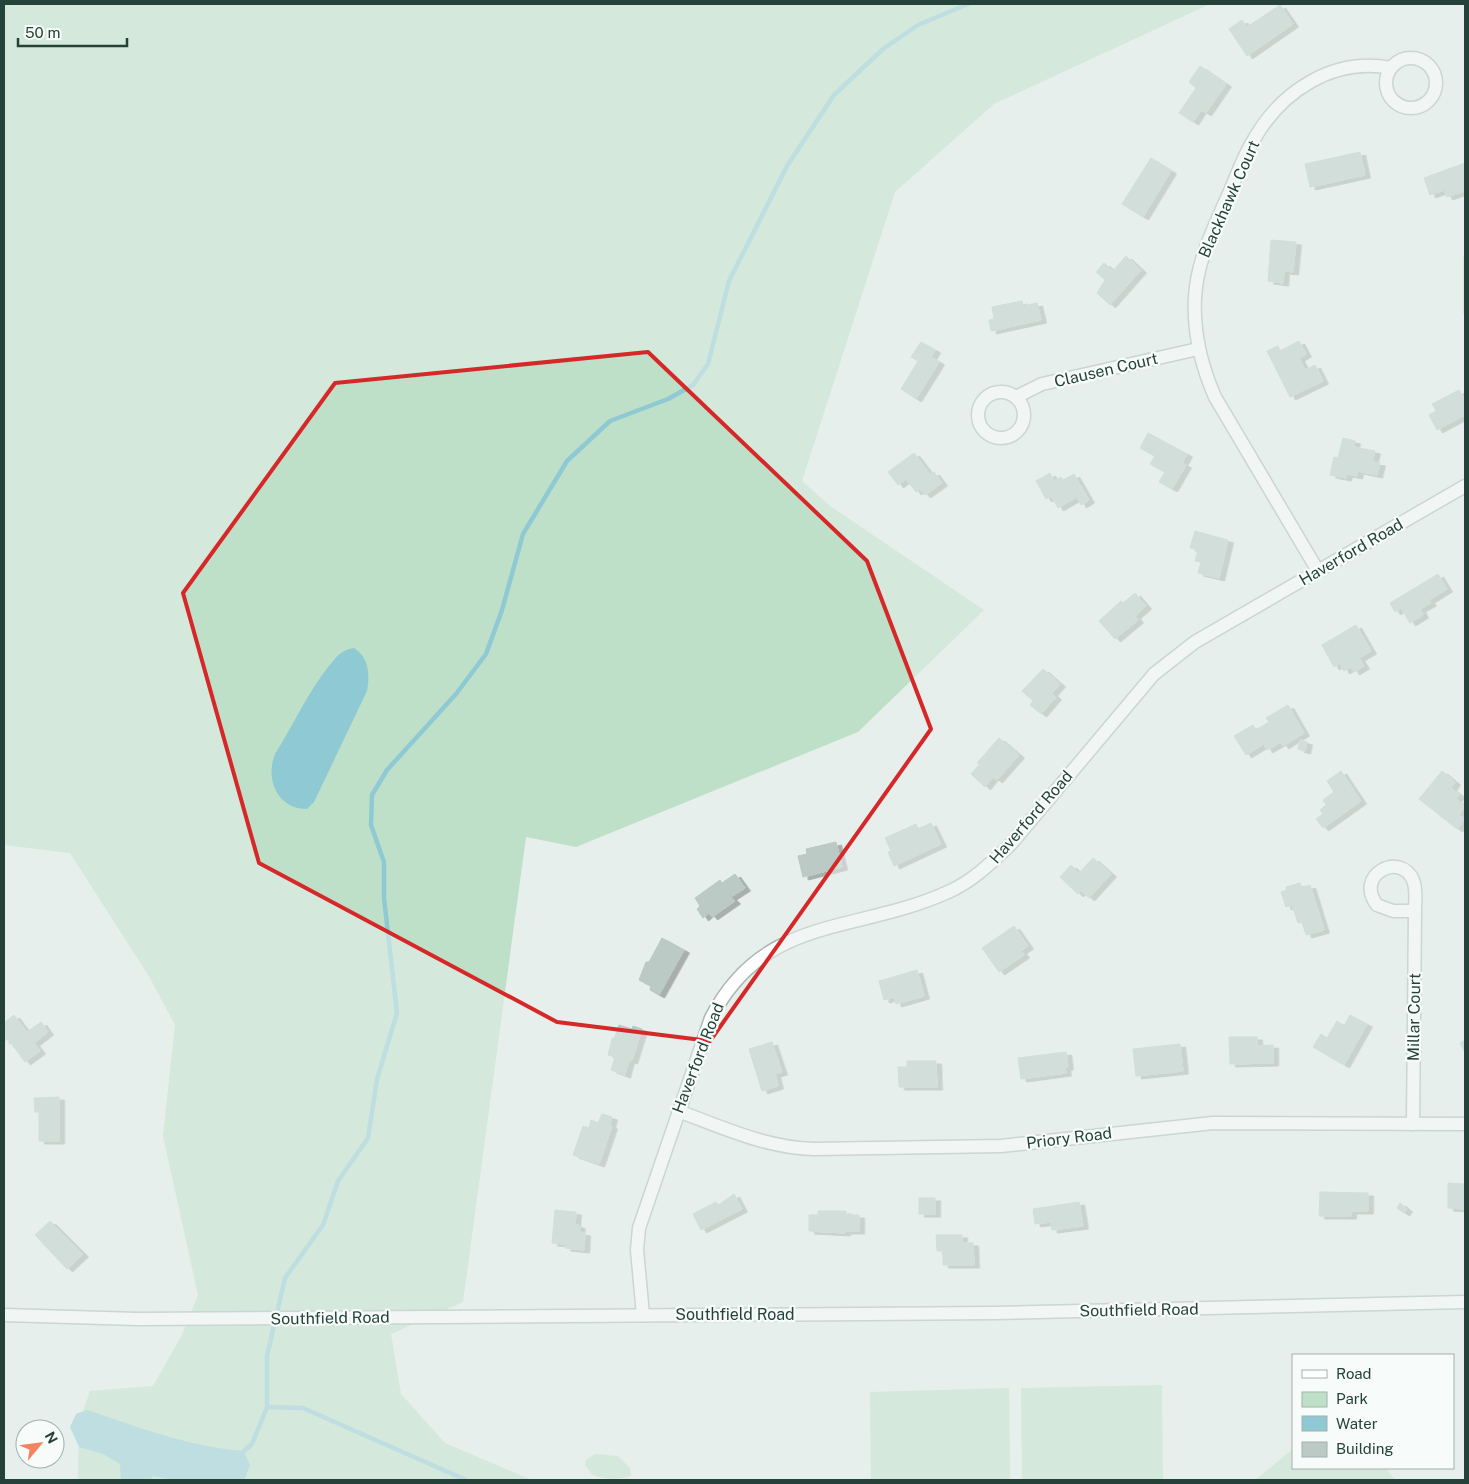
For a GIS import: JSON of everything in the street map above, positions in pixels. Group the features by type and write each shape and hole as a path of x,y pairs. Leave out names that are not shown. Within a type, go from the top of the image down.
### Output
{"street":[{"name":"Blackhawk Court","path":"1318,572 1215,397 1205,375 1198,349 1194,320 1195,296 1204,250 1252,141 1266,121 1295,93 1322,76 1345,67 1366,65 1391,68"},
{"name":"Clausen Court","path":"1016,397 1042,384 1198,349"},
{"name":"Haverford Road","path":"642,1315 637,1250 639,1228 711,1018 721,998 737,977 753,961 772,948 795,938 924,902 950,892 971,879 991,864 1011,844 1154,674 1172,658 1195,642 1465,486"},
{"name":"Millar Court","path":"1413,1124 1415,911"},
{"name":"Priory Road","path":"678,1111 770,1144 792,1148 1001,1146 1213,1123 1465,1124"},
{"name":"Southfield Road","path":"4,1315 137,1319 995,1313 1465,1302"}],"highlighted area":[{"path":"648,352 867,561 931,729 710,1041 557,1022 259,863 183,593 335,383"}],"green space":[{"path":"4,4 1210,4 994,104 895,192 802,481 830,506 984,610 858,732 576,847 526,837 463,1302 391,1334 401,1394 445,1443 532,1480 78,1480 79,1423 90,1391 153,1386 182,1335 198,1295 163,1136 175,1025 150,978 70,853 4,845"},
{"path":"1465,255 1465,313 1463,314 1463,257"},
{"path":"1162,1385 1163,1480 1022,1480 1021,1388"},
{"path":"1009,1388 1010,1480 871,1480 870,1392"},
{"path":"1292,1450 1292,1469 1387,1469 1395,1480 1255,1480"},
{"path":"595,1454 618,1456 630,1468 631,1475 612,1479 593,1475 585,1465 586,1460"}],"water":[{"path":"354,648 363,656 367,667 367,691 314,802 307,809 297,808 288,804 276,791 272,773 275,754 310,693 326,670 340,653"},
{"path":"87,1410 184,1441 244,1451 250,1465 244,1480 174,1480 153,1476 150,1480 121,1480 120,1464 103,1454 79,1447 70,1427 76,1414"}],"building":[{"path":"1280,5 1293,24 1247,56 1229,29 1242,20 1247,27"},
{"path":"1200,66 1226,84 1206,113 1201,110 1193,122 1179,113 1196,88 1189,82"},
{"path":"1360,152 1365,175 1310,187 1305,164"},
{"path":"1151,158 1171,171 1143,217 1122,204"},
{"path":"1465,163 1465,191 1447,197 1444,190 1430,195 1424,178"},
{"path":"1271,240 1296,242 1293,272 1284,271 1283,283 1268,281"},
{"path":"1126,256 1141,270 1110,305 1097,293 1105,280 1096,272 1104,263 1113,271"},
{"path":"1022,301 1023,306 1037,303 1041,320 991,331 989,320 994,319 992,307"},
{"path":"1299,341 1306,354 1299,358 1305,370 1315,365 1323,381 1290,397 1267,351 1278,346 1280,351"},
{"path":"921,342 935,350 931,357 939,362 916,399 901,389 918,361 911,357"},
{"path":"1459,390 1465,400 1465,411 1463,412 1465,415 1437,430 1429,415 1436,411 1432,404"},
{"path":"1148,433 1187,454 1182,463 1186,465 1172,489 1159,482 1165,472 1150,464 1155,456 1140,448"},
{"path":"1343,438 1355,441 1354,447 1375,451 1372,462 1380,463 1377,475 1358,471 1357,476 1347,474 1346,478 1330,475 1334,457 1338,458"},
{"path":"914,453 930,474 934,472 942,483 925,495 920,489 916,492 906,479 898,485 888,472"},
{"path":"1050,473 1054,481 1061,477 1063,480 1074,474 1089,500 1081,505 1077,497 1058,508 1051,496 1046,499 1036,481"},
{"path":"1195,531 1228,540 1219,578 1198,573 1201,562 1195,561 1198,550 1190,548"},
{"path":"1438,574 1447,589 1429,600 1431,603 1420,609 1423,615 1410,623 1401,608 1395,612 1390,603"},
{"path":"1135,593 1146,606 1135,616 1138,620 1115,639 1099,621 1121,601 1123,603"},
{"path":"1356,625 1371,651 1359,658 1364,666 1354,672 1351,667 1344,671 1340,663 1334,667 1322,645"},
{"path":"1043,669 1060,684 1052,693 1056,697 1041,714 1030,705 1033,701 1022,691"},
{"path":"1288,705 1304,733 1283,746 1281,742 1267,750 1264,744 1246,755 1234,736 1253,725 1256,730 1269,722 1266,718"},
{"path":"999,738 1019,755 997,780 993,777 985,787 971,774 980,764 977,763"},
{"path":"1300,740 1307,742 1305,751 1298,749"},
{"path":"1341,771 1361,801 1323,828 1316,819 1323,814 1320,810 1326,805 1323,800 1334,792 1327,781"},
{"path":"1442,771 1455,782 1451,788 1460,795 1456,799 1465,806 1459,815 1465,819 1457,829 1419,799"},
{"path":"931,823 941,844 894,866 888,852 891,851 885,838 916,824 918,829"},
{"path":"836,842 842,867 803,877 798,856 807,854 806,849"},
{"path":"1093,858 1111,874 1089,898 1081,891 1078,894 1060,877 1071,865 1079,873"},
{"path":"735,874 745,888 731,897 735,901 712,917 709,913 703,918 697,909 700,906 695,898 720,880 722,883"},
{"path":"1300,883 1302,888 1310,885 1324,930 1306,935 1302,922 1298,923 1292,905 1286,907 1281,892 1287,890 1286,887"},
{"path":"1014,926 1028,946 1021,951 1024,955 999,972 982,948"},
{"path":"662,938 684,950 659,995 650,990 651,986 639,980 646,962 649,962"},
{"path":"917,970 924,996 896,1004 894,997 884,1000 879,981"},
{"path":"14,1015 27,1032 41,1022 48,1032 34,1043 40,1051 25,1062 8,1039 4,1041 4,1023"},
{"path":"1350,1015 1367,1024 1344,1065 1313,1047 1321,1034 1327,1038 1337,1021 1344,1026"},
{"path":"619,1025 632,1029 633,1026 642,1029 632,1061 629,1060 625,1075 611,1070 615,1057 608,1055 612,1039 615,1037"},
{"path":"1229,1037 1257,1037 1257,1046 1273,1045 1273,1063 1230,1064"},
{"path":"1465,1040 1465,1052 1460,1043"},
{"path":"772,1042 782,1072 775,1074 778,1086 762,1091 749,1049"},
{"path":"1180,1044 1183,1071 1136,1076 1133,1049"},
{"path":"1066,1052 1068,1067 1065,1067 1066,1073 1021,1079 1018,1058"},
{"path":"907,1061 936,1061 937,1087 899,1087 898,1067 907,1067"},
{"path":"59,1097 59,1141 39,1141 39,1112 35,1112 34,1098"},
{"path":"602,1114 612,1117 610,1125 612,1126 599,1164 573,1155 583,1126 589,1128 591,1120 598,1123"},
{"path":"1448,1183 1465,1184 1465,1209 1448,1208"},
{"path":"1320,1192 1368,1193 1368,1211 1351,1211 1351,1216 1319,1216"},
{"path":"734,1194 742,1209 701,1230 693,1214 716,1202 718,1205"},
{"path":"919,1198 935,1198 935,1214 919,1214"},
{"path":"1079,1202 1083,1226 1052,1230 1051,1222 1035,1224 1033,1209"},
{"path":"1400,1203 1407,1209 1404,1213 1397,1208"},
{"path":"555,1210 576,1212 575,1224 580,1226 579,1232 585,1233 584,1250 565,1248 566,1244 552,1243"},
{"path":"818,1211 846,1211 846,1215 859,1215 859,1231 845,1231 845,1233 809,1231 809,1215 818,1215"},
{"path":"50,1221 83,1254 67,1269 35,1235"},
{"path":"936,1235 962,1235 962,1243 973,1243 974,1265 943,1265 943,1251 937,1251"}],"waterway":[{"path":"244,1451 252,1444 267,1407 267,1356 285,1278 323,1225 338,1181 368,1138 377,1079 397,1013 384,898 384,862 371,825 372,795 387,770 456,694 486,654 502,610 523,534 567,461 610,421 668,399 693,385 708,364 729,281 787,166 834,95 883,49 918,25 968,4"},
{"path":"267,1407 303,1408 466,1480"}]}
